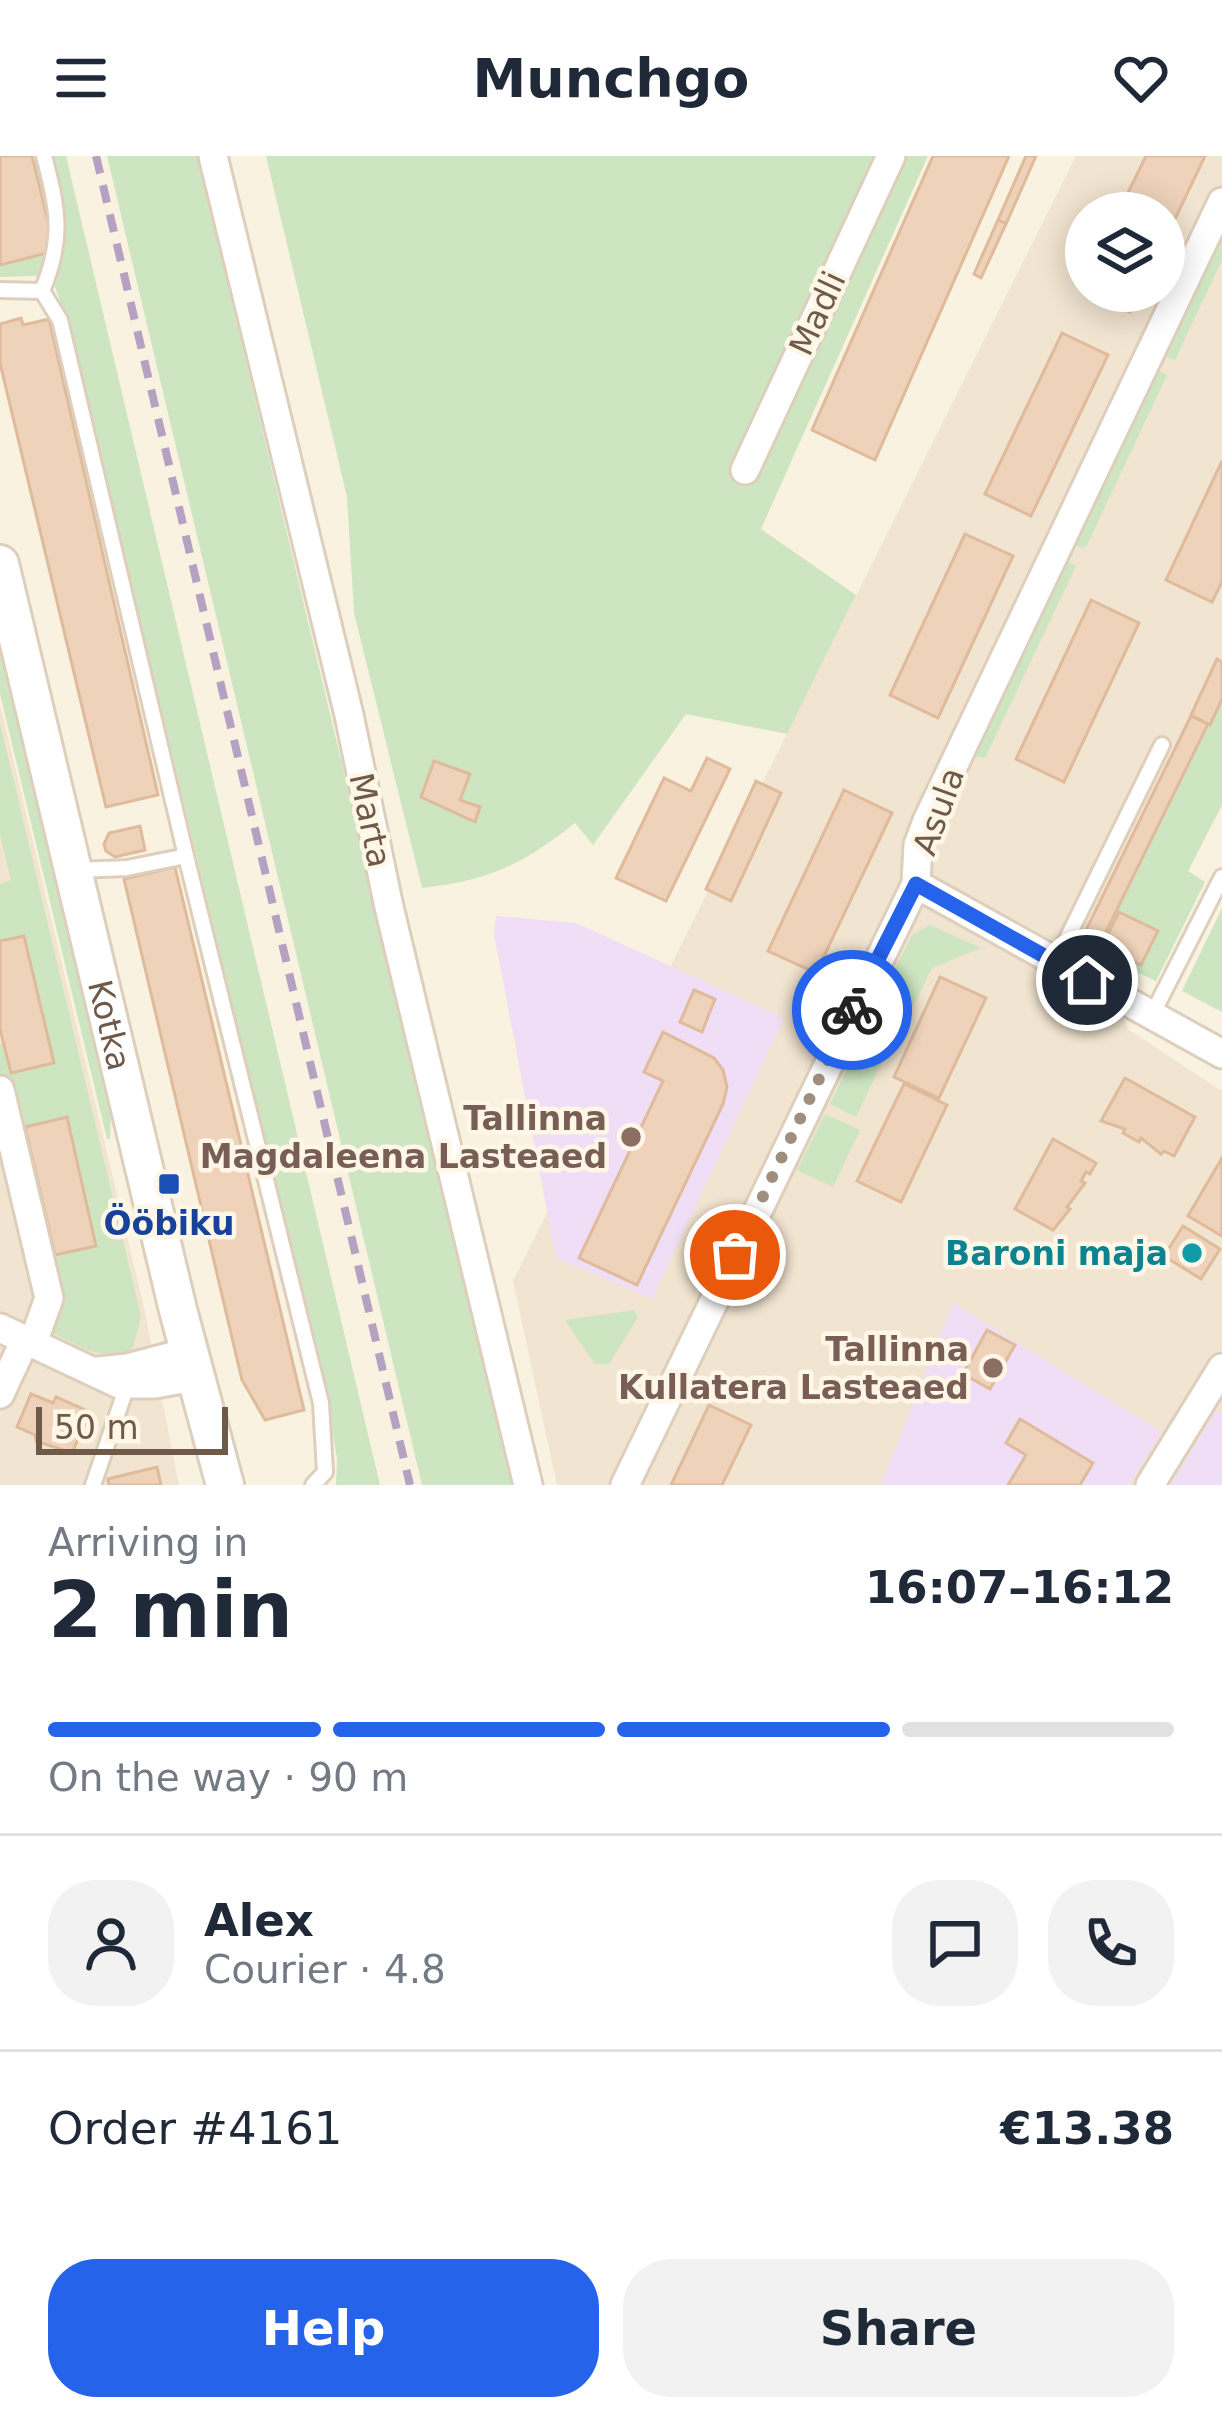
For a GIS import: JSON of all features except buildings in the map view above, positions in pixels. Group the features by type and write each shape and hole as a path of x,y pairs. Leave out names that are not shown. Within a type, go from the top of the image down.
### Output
{"street":[{"name":"Marta","path":"213,156 349,715 389,907 527,1485"},
{"name":"Madli","path":"745,470 891,156"},
{"name":"Asula","path":"625,1485 916,884 918,845 927,821 1222,202"},
{"name":"Kotka","path":"0,564 191,1364 225,1485"},
{"path":"916,884 1222,1054"},
{"path":"0,1090 49,1298 19,1337 0,1394"},
{"path":"0,1213 32,1227"},
{"path":"19,1337 128,1386 191,1364"},
{"path":"92,1370 191,1364"},
{"path":"1150,1485 1222,1369"}],"lane":[{"path":"42,291 55,260 59,233 44,156"},
{"path":"0,290 42,291"},
{"path":"42,291 60,320 321,1403 326,1472 313,1485"},
{"path":"1055,963 1162,745"},
{"path":"73,870 128,868 186,856"},
{"path":"1152,1016 1222,877"},
{"path":"93,1485 128,1386"}],"shaded area":[{"path":"1076,156 1222,156 1222,685 1092,952 1129,1030 1222,1091 1222,1485 557,1485 513,1281"},
{"path":"0,704 144,1308 179,1485 0,1485"},
{"name":"Tallinna Magdaleena Lasteaed","path":"496,916 576,923 784,1018 652,1299 556,1258 494,934"},
{"name":"Tallinna Kullatera Lasteaed","path":"953,1303 1162,1432 1129,1485 881,1485"},
{"path":"1216,1411 1222,1414 1222,1485 1171,1485"}],"green space":[{"path":"0,156 66,156 380,1485 336,1485 329,1410 71,332 54,284 35,276 0,277"},
{"path":"107,156 197,156 514,1485 422,1485"},
{"path":"266,156 928,156 761,529 856,595 787,734 686,714 593,845 575,823 504,868 467,881 422,888 354,613 347,497"},
{"path":"1222,230 1222,260 1175,360 1162,355"},
{"path":"1155,369 1167,375 1087,545 1071,544"},
{"path":"1064,560 1076,566 985,758 971,756"},
{"path":"0,650 111,1117 110,1139 0,694"},
{"path":"1222,685 1222,805 1188,871 1205,882 1156,981 1092,952"},
{"path":"0,723 141,1316 133,1348 122,1353 88,1350 43,1328 52,1293 63,1290 58,1269 47,1271 37,1229 49,1227 56,1255 96,1245 67,1118 32,1156 20,1158 0,1075 0,1045 4,1044 11,1073 54,1062 24,936 0,941 0,884 11,880 0,834"},
{"path":"1222,908 1222,1012 1182,991"},
{"path":"930,925 981,948 932,968 904,1017 877,1005 912,935"},
{"path":"873,1015 899,1027 856,1117 830,1104"},
{"path":"825,1114 860,1130 833,1187 797,1170"},
{"path":"634,1310 638,1317 609,1364 595,1364 565,1320"}],"railway":[{"path":"96,156 410,1485"}],"way so far":[{"path":"735,1255 852,1010"}],"place":[{"name":"Tallinna Magdaleena Lasteaed","path":"631,1137"},
{"name":"Ööbiku","path":"169,1184"},
{"name":"Baroni maja","path":"1192,1253"},
{"name":"Tallinna Kullatera Lasteaed","path":"993,1368"}],"route":[{"path":"852,1010 916,884 1087,980"}]}
